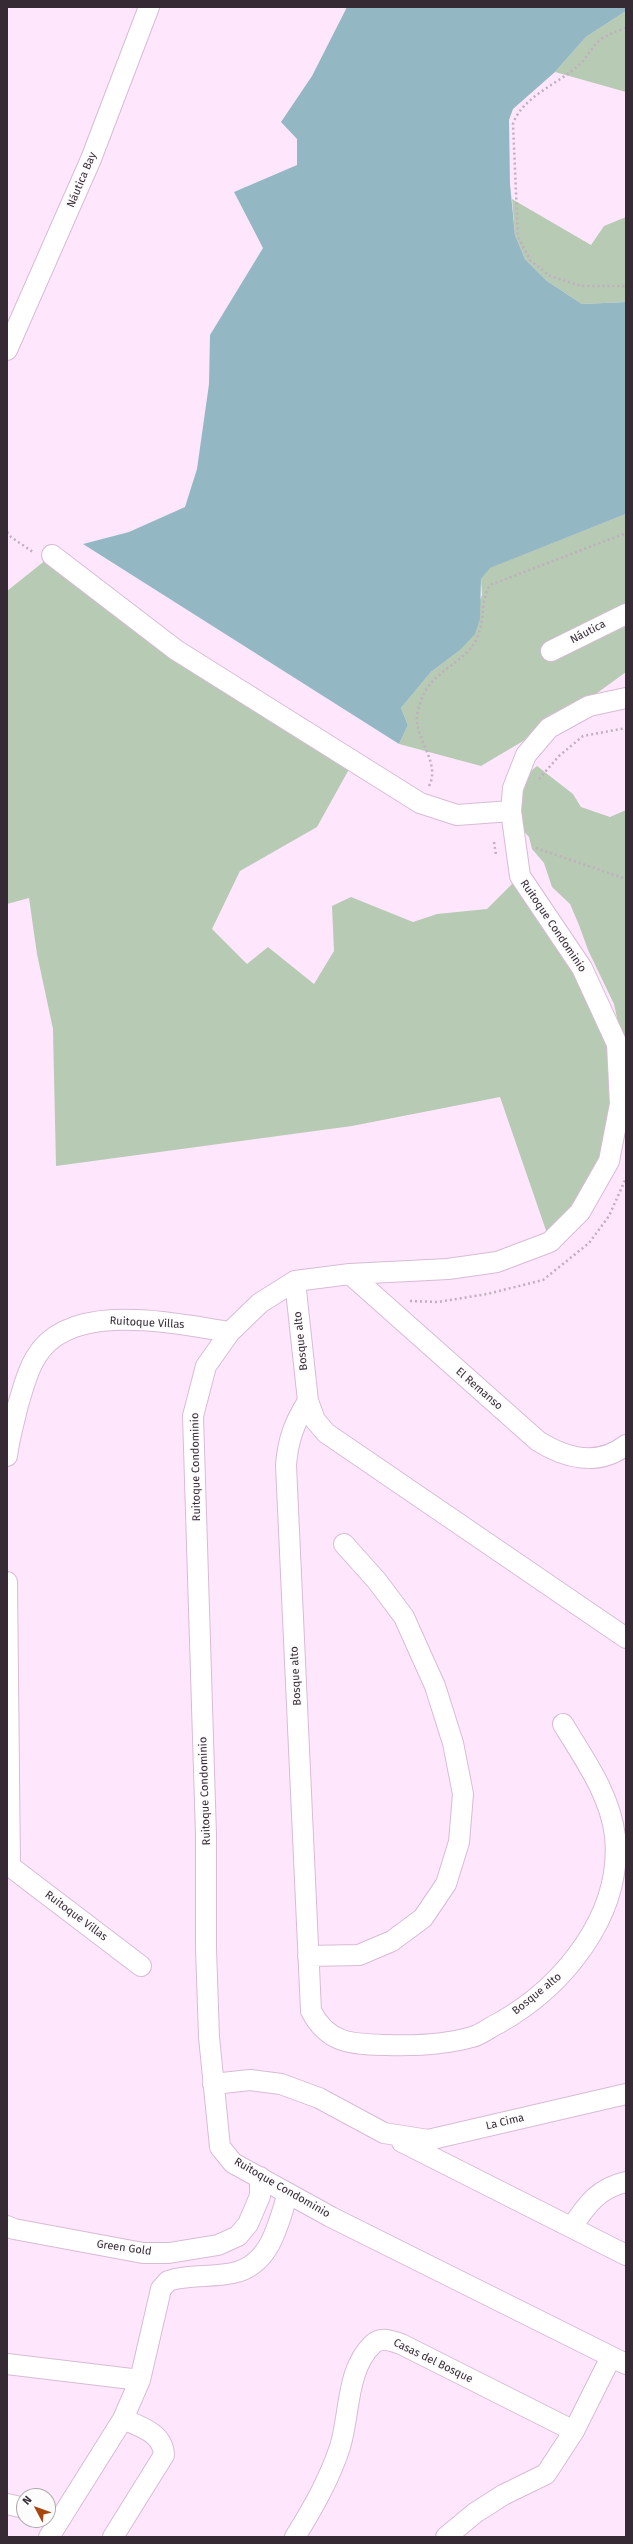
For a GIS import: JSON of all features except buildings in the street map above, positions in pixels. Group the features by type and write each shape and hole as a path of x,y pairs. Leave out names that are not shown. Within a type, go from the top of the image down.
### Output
{"street":[{"name":"Náutica Bay","path":"7,350 92,159 149,7"},
{"path":"52,555 176,650 420,803 457,815 502,811"},
{"name":"Náutica","path":"551,651 626,614"},
{"name":"Ruitoque Condominio","path":"618,2361 486,2296 260,2178 234,2163 220,2147 208,2037 206,1835 193,1416 206,1366 230,1332 260,1303 295,1281 350,1274 448,1269 497,1262 550,1242 580,1212 609,1161 620,1104 617,1044 582,968 520,876 502,811 513,788 526,754 549,728 589,706 626,698"},
{"name":"El Remanso","path":"350,1274 538,1441 557,1453 579,1458 601,1457 626,1445"},
{"name":"Bosque alto","path":"295,1281 308,1401 315,1420 326,1432 626,1638"},
{"name":"Ruitoque Villas","path":"7,1456 25,1381 36,1356 50,1340 73,1327 109,1320 171,1322 230,1332"},
{"name":"Bosque alto","path":"308,1401 295,1421 288,1442 286,1466 311,2012 318,2025 336,2038 360,2044 422,2046 473,2037 522,2010 567,1969 595,1928 613,1881 615,1836 602,1789 562,1724"},
{"path":"308,1956 359,1955 392,1941 423,1918 446,1884 460,1842 462,1794 453,1743 435,1686 404,1617 377,1581 344,1544"},
{"name":"Ruitoque Villas","path":"7,1582 9,1865 141,1966"},
{"name":"La Cima","path":"213,2084 250,2080 282,2084 318,2098 384,2133 626,2255"},
{"name":"La Cima","path":"384,2133 428,2140 626,2094"},
{"name":"Green Gold","path":"7,2226 14,2229 143,2253 169,2253 218,2244 238,2236 253,2213 260,2196 260,2178"},
{"path":"572,2227 587,2204 598,2193 612,2185 626,2182"},
{"path":"56,2513 123,2419 140,2380 161,2289 168,2282 181,2278 234,2273 259,2261 274,2237 288,2193"},
{"path":"253,2213 274,2237"},
{"name":"Casas del Bosque","path":"295,2537 320,2496 339,2448 354,2379 361,2359 372,2344 380,2339 387,2339 401,2344 574,2430"},
{"path":"446,2537 475,2513 503,2495 546,2474 618,2361"},
{"path":"7,2364 140,2380"},
{"path":"114,2537 164,2455 164,2447 159,2438 123,2419"}],"path":[{"path":"626,28 610,33 599,41 587,58 525,105 516,114 513,124 514,194 518,237 530,260 550,276 581,286 626,286"},
{"path":"7,532 30,551 52,555"},
{"path":"420,803 430,783 432,766 416,722 420,704 426,689 435,678 468,650 478,638 484,596 490,585 626,533"},
{"path":"537,781 559,756 583,736 626,728"},
{"path":"496,857 502,811"},
{"path":"529,846 626,879"}],"green space":[{"path":"626,11 626,92 555,72 586,37"},
{"path":"512,199 591,245 604,226 626,217 626,302 582,304 547,281 525,259 515,235"},
{"path":"626,514 626,672 567,715 481,766 399,744 408,725 401,708 431,672 459,651 482,595 481,579 489,568"},
{"path":"52,555 353,762 317,827 240,871 212,929 247,964 268,947 314,984 334,951 332,906 351,897 413,922 437,914 487,909 520,876 617,1044 609,1161 550,1242 500,1097 352,1126 56,1166 53,1029 37,954 29,898 7,904 7,591"},
{"path":"537,766 573,794 581,807 610,817 626,810 626,1059 614,1004 588,950 570,904 552,887 544,863 532,849 529,837 518,825 518,801 525,776"}],"water":[{"path":"347,7 626,7 626,11 586,37 555,72 513,109 509,120 510,184 515,235 525,259 547,281 582,304 626,302 626,514 490,568 481,579 480,619 475,634 459,651 431,672 401,708 408,725 399,744 83,544 129,532 185,507 197,469 209,384 210,335 263,248 234,192 297,165 297,139 281,122 312,76"}]}
